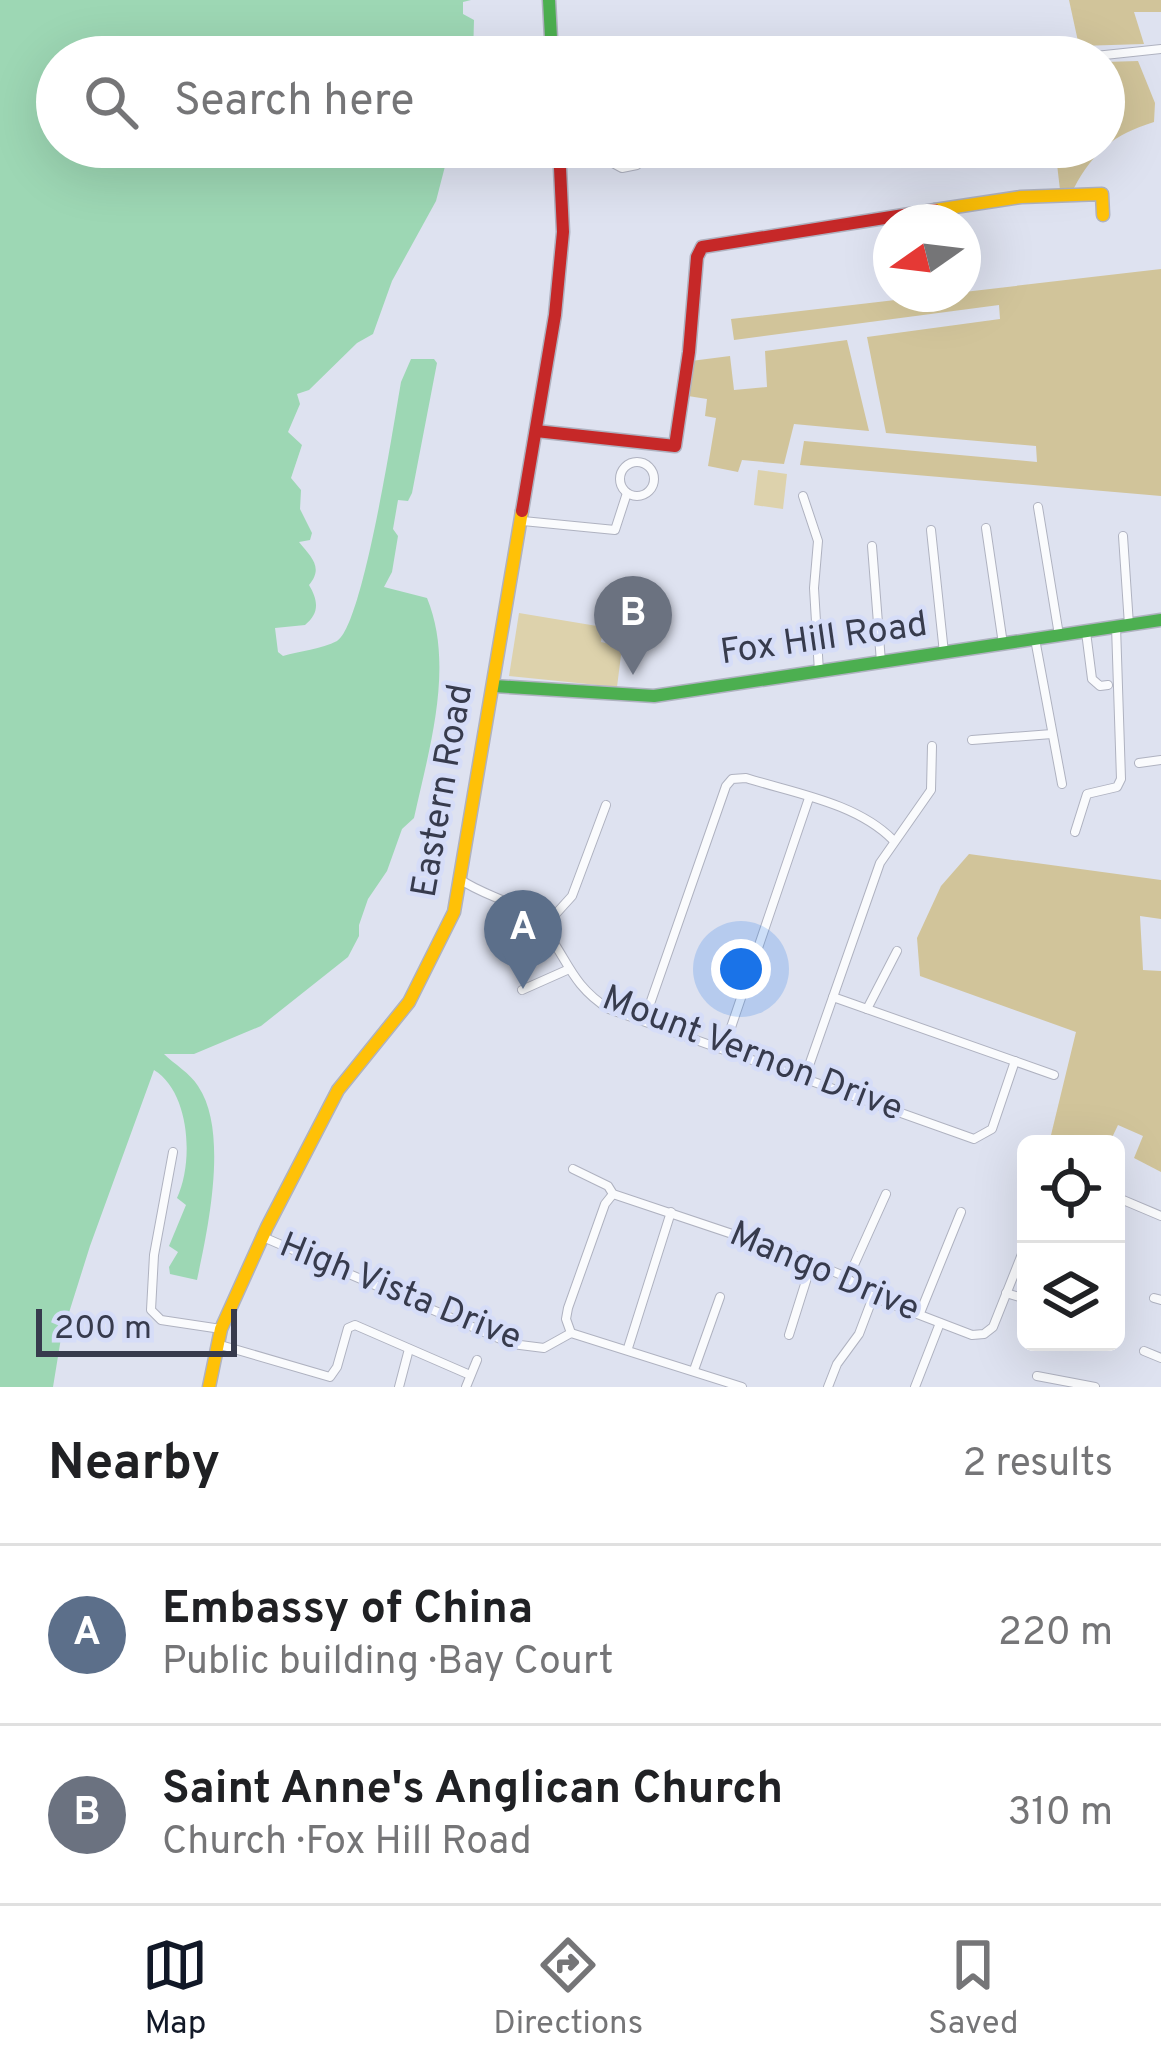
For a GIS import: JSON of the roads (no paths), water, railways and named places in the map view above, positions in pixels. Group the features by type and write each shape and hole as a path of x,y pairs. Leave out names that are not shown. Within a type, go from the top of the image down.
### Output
{"main road":[{"path":"549,0 552,36"},
{"name":"Eastern Road","path":"209,1387 221,1329 262,1237 338,1090 409,1002 427,971 458,898 560,272 560,168"},
{"path":"536,431 671,447 677,441 702,247 1021,197 1102,194 1103,215"},
{"name":"Fox Hill Road","path":"494,686 654,696 1161,620"}],"street":[{"path":"1125,53 1161,49"},
{"path":"640,443 640,461 653,472 654,483 644,495 627,493 620,484 621,472 640,461"},
{"path":"523,521 615,530 627,493"},
{"path":"802,496 818,541 814,588 820,672"},
{"path":"1039,507 1059,635"},
{"path":"986,528 1003,644"},
{"path":"931,530 944,653"},
{"path":"1075,832 1087,794 1117,787 1120,778 1123,536"},
{"path":"872,546 882,663"},
{"path":"1086,631 1092,679 1100,686 1108,685"},
{"path":"1035,639 1061,784"},
{"path":"972,740 1052,734"},
{"path":"805,1077 873,881 893,840 932,790 932,746"},
{"path":"1139,763 1161,760"},
{"path":"644,1021 732,779 746,778 866,819 893,840"},
{"path":"724,1048 809,798"},
{"path":"543,928 572,896 606,805"},
{"name":"Mount Vernon Drive","path":"461,880 522,908 543,928 567,970 593,998 644,1021 974,1139 992,1129 1015,1061"},
{"path":"458,898 480,892"},
{"path":"867,1009 897,951"},
{"path":"522,990 567,970"},
{"path":"833,997 1054,1075"},
{"path":"172,1152 154,1255 151,1310 161,1320 221,1329"},
{"name":"Mango Drive","path":"573,1168 614,1194 812,1262 844,1276 873,1297 971,1334 984,1334 993,1327 1017,1266"},
{"path":"571,1333 566,1318 574,1288 605,1204 614,1194"},
{"path":"844,1276 854,1265 886,1194"},
{"path":"1125,1201 1161,1216"},
{"path":"627,1348 671,1212"},
{"path":"920,1313 961,1212"},
{"name":"High Vista Drive","path":"262,1237 512,1345 544,1348 571,1333 742,1387"},
{"path":"789,1335 812,1262"},
{"path":"1006,1292 1017,1296"},
{"path":"828,1387 837,1364 860,1334 873,1297"},
{"path":"694,1370 720,1298"},
{"path":"916,1387 940,1323"},
{"path":"217,1344 322,1376 334,1372 351,1325 470,1375"},
{"path":"399,1387 410,1349"},
{"path":"1144,1351 1161,1358"},
{"path":"466,1387 477,1360"},
{"path":"1037,1376 1095,1387"}],"place":[{"name":"Saint Anne's Anglican Church","path":"633,675"},
{"name":"Embassy of China","path":"523,989"}]}
